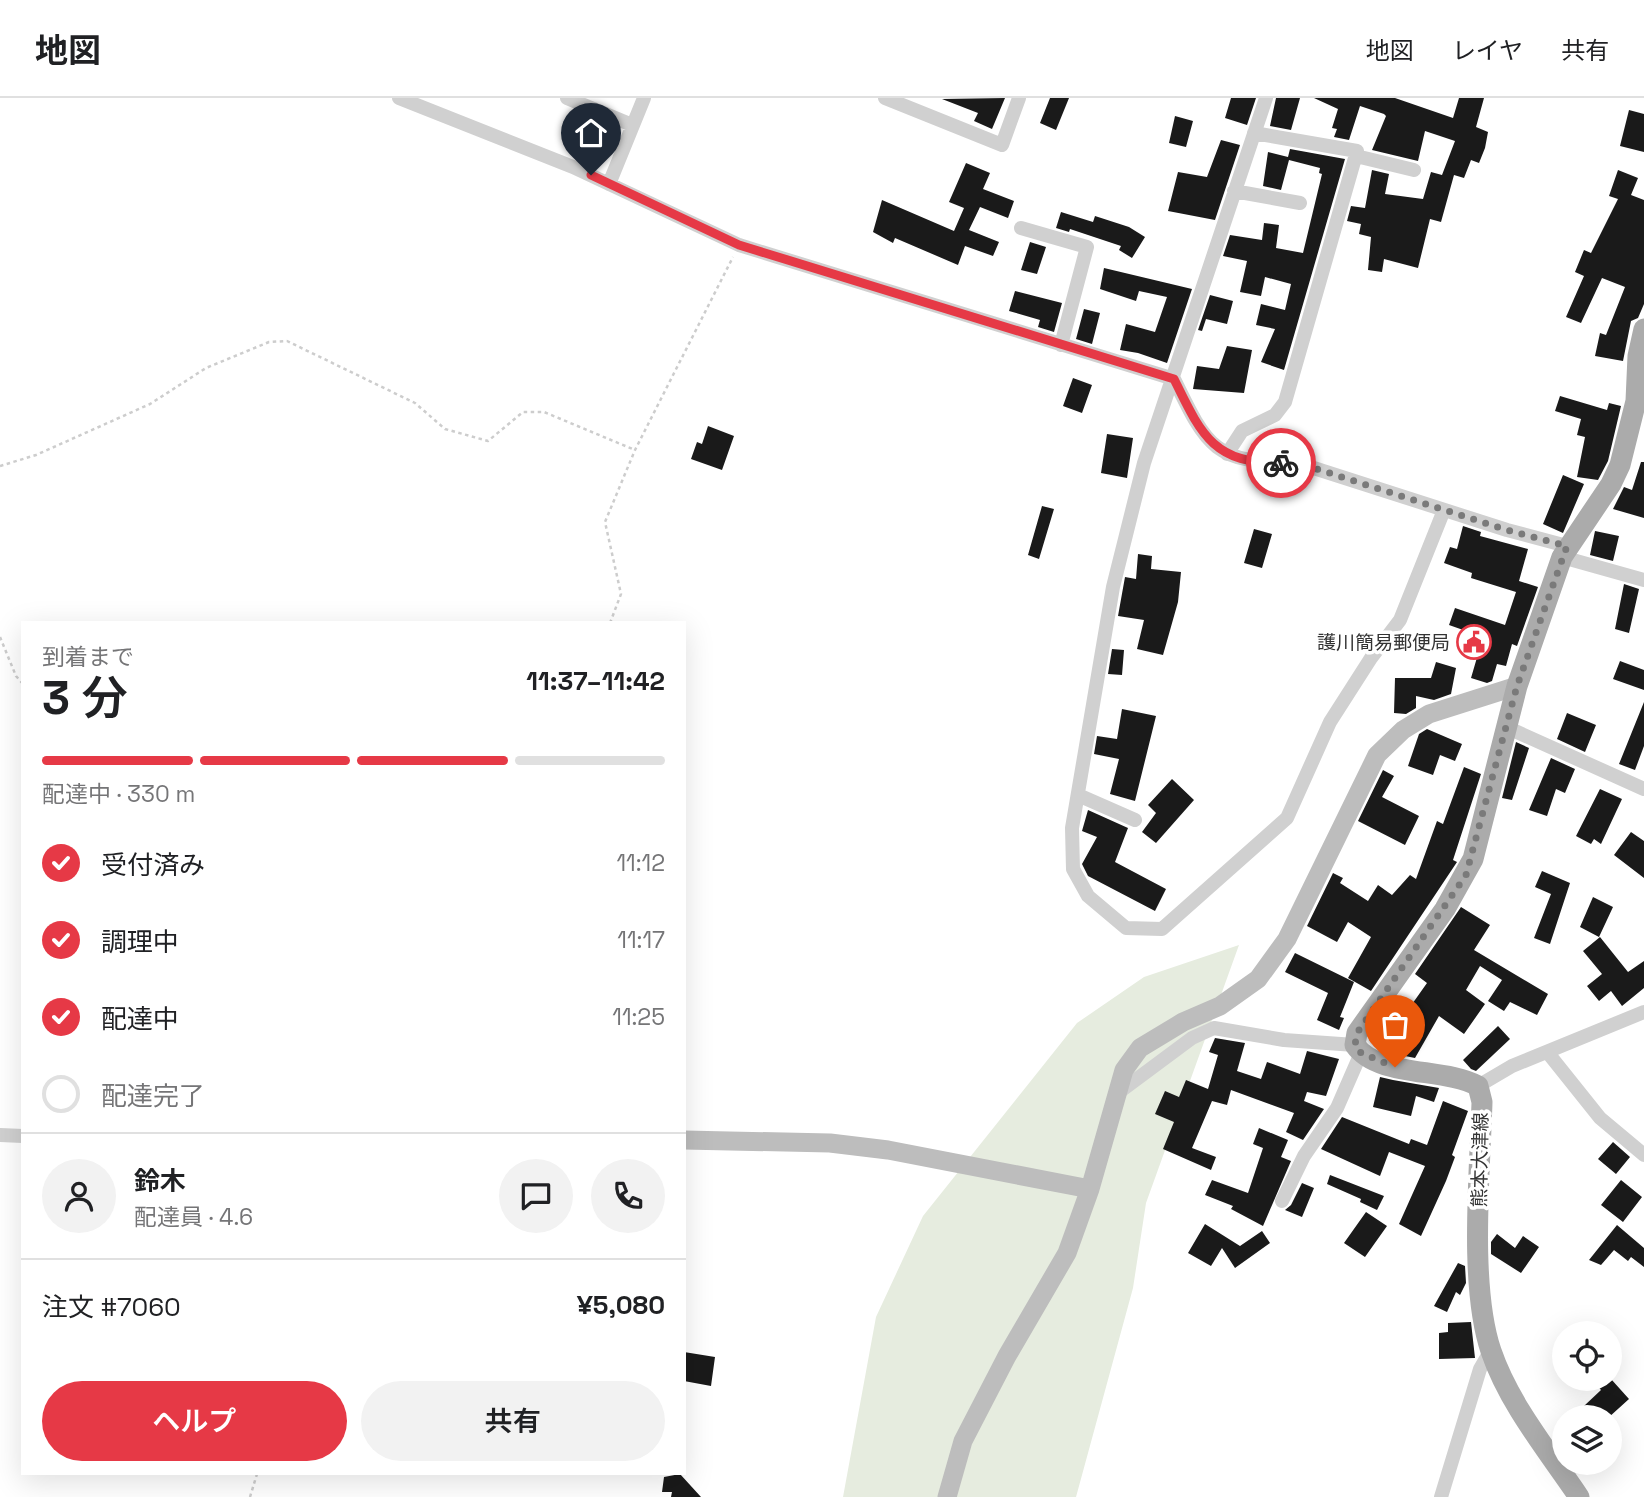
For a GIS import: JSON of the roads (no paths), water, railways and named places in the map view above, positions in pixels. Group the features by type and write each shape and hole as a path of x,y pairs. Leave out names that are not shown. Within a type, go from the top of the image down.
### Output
{"main road":[{"path":"1358,1049 1357,1033 1466,875 1517,686 1564,551 1611,484 1638,418 1644,329"},
{"name":"熊本大津線","path":"1358,1049 1395,1067 1456,1076 1478,1086 1482,1102 1480,1288 1490,1350 1521,1410 1579,1497"}],"street":[{"path":"398,98 609,184 739,245 1174,379 1198,430 1207,441 1227,454 1266,463 1295,462 1444,510 1644,580"},
{"path":"567,98 632,125"},
{"path":"609,184 644,98"},
{"path":"885,98 1002,145 1019,98"},
{"path":"1266,98 1144,463 1113,587 1072,828 1073,870 1088,896 1126,928 1162,929 1287,818 1330,722 1371,658 1400,620 1444,510"},
{"path":"1227,454 1242,430 1275,415 1286,402 1357,151 1254,133"},
{"path":"1356,156 1414,170"},
{"path":"1234,191 1300,203"},
{"path":"1021,228 1087,247 1061,345"},
{"path":"947,1497 963,1441 1007,1356 1067,1253 1090,1189 1124,1070 1140,1048 1183,1022 1220,1006 1258,979 1270,965 1287,939 1377,755 1403,730 1429,714 1517,686"},
{"path":"1506,727 1644,789"},
{"path":"1078,795 1135,820"},
{"path":"1478,1086 1512,1066 1644,1012"},
{"path":"1118,1093 1192,1038 1214,1028 1358,1049 1337,1108 1304,1156 1282,1201"},
{"path":"1548,1053 1600,1118 1644,1155"},
{"path":"0,1135 21,1136"},
{"path":"686,1140 830,1143 888,1150 1090,1189"},
{"path":"1441,1497 1480,1369 1490,1350"}],"place":[{"name":"護川簡易郵便局","path":"1474,642"}]}
